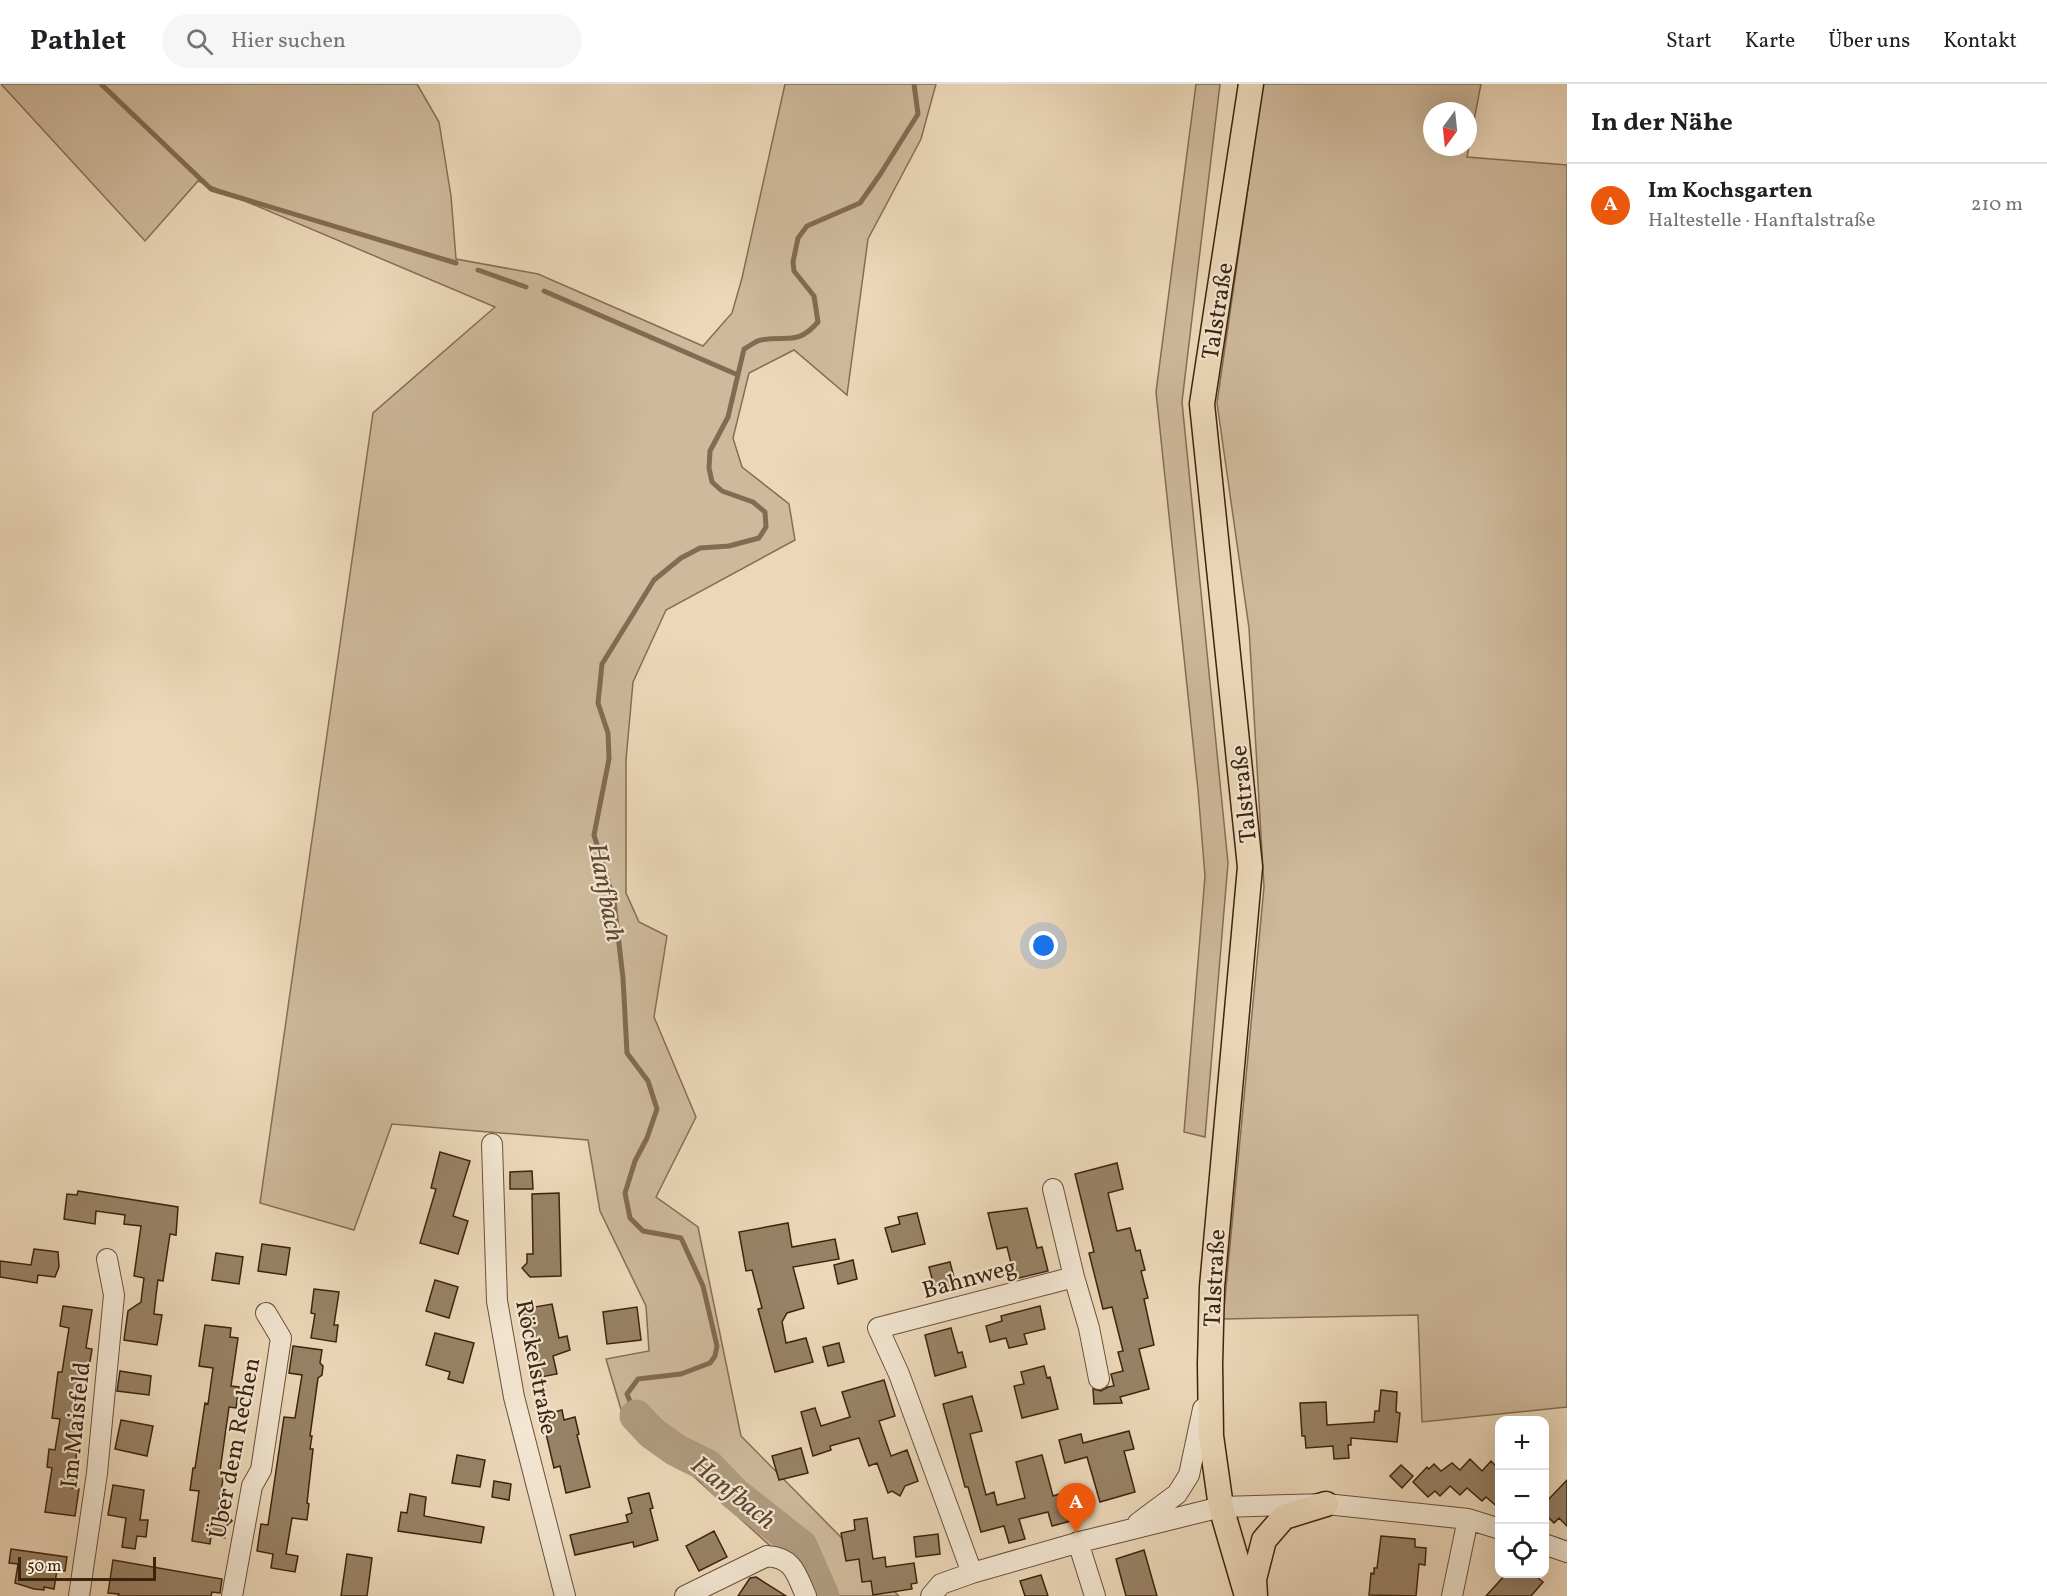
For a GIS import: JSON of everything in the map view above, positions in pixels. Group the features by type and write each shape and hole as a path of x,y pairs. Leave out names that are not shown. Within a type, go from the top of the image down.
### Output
{"main road":[{"name":"Talstraße","path":"1247,1596 1221,1507 1211,1436 1210,1364 1212,1287 1250,867 1202,404 1251,84"},
{"path":"1255,1596 1254,1579 1264,1540 1284,1517 1326,1504"}],"street":[{"name":"Röckelstraße","path":"492,1144 497,1301 514,1397 565,1596"},
{"path":"1053,1189 1089,1328 1099,1379"},
{"name":"Im Maisfeld","path":"79,1596 97,1473 114,1295 107,1259"},
{"name":"Bahnweg","path":"972,1573 899,1374 878,1328 1074,1277"},
{"name":"Über dem Rechen","path":"232,1596 252,1486 261,1470 281,1338 266,1313"},
{"path":"1131,1528 1177,1494 1189,1475 1201,1425 1210,1364"},
{"path":"931,1596 941,1584 972,1573 1078,1542 1221,1507 1326,1504 1468,1519 1495,1527"},
{"path":"1452,1596 1468,1519"},
{"path":"1078,1542 1095,1596"},
{"path":"1549,1545 1567,1552"},
{"path":"685,1596 767,1556 779,1557 792,1565 806,1596"}],"shaded area":[{"path":"1,84 417,84 439,122 451,196 456,259 538,274 703,346 732,313 742,278 785,84 936,84 921,139 868,239 847,395 794,350 749,373 733,438 742,467 789,504 795,540 666,610 633,682 626,760 626,893 639,922 667,936 654,1017 696,1117 656,1197 698,1227 741,1436 899,1596 818,1596 799,1572 691,1474 626,1426 606,1359 649,1351 646,1306 600,1211 588,1140 392,1124 354,1230 260,1203 373,413 495,307 198,181 145,241"},
{"path":"1196,84 1220,84 1182,402 1228,863 1205,1137 1184,1132 1205,876 1156,392"},
{"path":"1263,84 1481,84 1477,105 1477,102 1423,102 1423,156 1467,156 1567,165 1567,1407 1422,1422 1418,1315 1223,1319 1264,887 1249,628 1217,403"}],"building":[{"path":"440,1152 470,1161 453,1216 468,1221 458,1254 420,1243 436,1189 431,1188"},
{"path":"1117,1163 1123,1189 1108,1193 1117,1231 1130,1228 1136,1251 1140,1250 1145,1270 1141,1271 1148,1298 1144,1299 1154,1345 1139,1349 1149,1389 1120,1397 1122,1403 1094,1404 1093,1389 1101,1391 1114,1386 1111,1374 1123,1371 1118,1352 1123,1351 1112,1307 1103,1309 1089,1253 1094,1252 1075,1174"},
{"path":"532,1171 533,1189 510,1189 510,1172"},
{"path":"78,1191 178,1207 176,1235 170,1234 163,1281 158,1280 154,1314 162,1315 157,1345 124,1340 128,1311 141,1302 144,1278 134,1276 141,1226 124,1224 125,1215 96,1211 95,1224 64,1219 67,1194 77,1195"},
{"path":"559,1193 561,1276 530,1277 522,1268 527,1263 527,1254 533,1254 532,1194"},
{"path":"1027,1208 1037,1248 1042,1247 1048,1271 1015,1279 1007,1247 997,1249 988,1213"},
{"path":"917,1213 925,1244 892,1252 885,1228 900,1224 898,1217"},
{"path":"788,1223 792,1247 835,1239 839,1259 793,1267 804,1308 787,1313 782,1322 786,1343 806,1338 813,1362 775,1372 758,1309 762,1308 752,1270 746,1271 739,1232"},
{"path":"262,1244 290,1248 286,1275 258,1271"},
{"path":"34,1249 58,1252 59,1267 55,1277 38,1275 37,1283 0,1277 0,1261 31,1265"},
{"path":"216,1253 243,1257 239,1284 212,1280"},
{"path":"853,1260 857,1279 838,1284 834,1265"},
{"path":"950,1262 956,1285 935,1290 929,1267"},
{"path":"435,1280 458,1287 449,1318 426,1311"},
{"path":"314,1289 339,1292 334,1325 338,1325 336,1342 311,1338 315,1314 311,1313"},
{"path":"552,1304 559,1338 567,1336 570,1350 553,1356 557,1374 541,1377 530,1326 526,1327 523,1309"},
{"path":"63,1306 92,1310 86,1348 92,1349 88,1373 84,1373 79,1402 86,1410 77,1416 73,1443 78,1443 72,1488 79,1489 75,1516 45,1512 52,1468 47,1467 49,1449 55,1450 60,1419 52,1418 58,1372 62,1372 69,1328 60,1326"},
{"path":"1040,1306 1045,1329 1024,1334 1027,1344 1009,1348 1006,1338 990,1342 986,1326 1002,1321 1001,1316"},
{"path":"637,1307 641,1340 607,1344 603,1312"},
{"path":"205,1325 231,1328 230,1337 238,1338 231,1386 239,1387 236,1408 229,1407 220,1471 224,1472 218,1512 226,1513 232,1521 226,1526 225,1538 211,1536 210,1544 192,1541 199,1491 190,1490 213,1368 199,1366"},
{"path":"951,1328 958,1353 962,1352 966,1367 935,1376 925,1335"},
{"path":"435,1333 474,1343 463,1383 448,1379 450,1372 426,1365"},
{"path":"839,1343 844,1362 828,1366 823,1347"},
{"path":"293,1346 322,1350 320,1363 323,1366 322,1375 318,1378 310,1436 312,1436 310,1449 313,1449 307,1520 292,1518 286,1554 298,1556 295,1572 271,1568 273,1554 257,1551 261,1524 268,1525 284,1417 295,1418 302,1375 289,1373"},
{"path":"1044,1366 1047,1378 1050,1377 1058,1409 1022,1418 1014,1386 1024,1384 1021,1372"},
{"path":"120,1371 151,1376 149,1395 117,1391"},
{"path":"884,1380 895,1416 879,1421 891,1456 907,1450 918,1481 905,1486 900,1496 892,1491 888,1493 877,1463 869,1466 859,1438 830,1446 831,1450 813,1456 801,1412 815,1408 821,1426 850,1417 842,1392"},
{"path":"1381,1390 1397,1392 1396,1412 1400,1413 1397,1442 1351,1438 1351,1445 1348,1445 1349,1458 1334,1459 1333,1446 1306,1448 1305,1436 1302,1436 1300,1403 1326,1402 1327,1425 1374,1422 1375,1411 1379,1411"},
{"path":"972,1396 982,1431 970,1434 986,1495 994,1492 997,1505 1025,1498 1016,1462 1042,1455 1053,1496 1059,1494 1061,1501 1081,1496 1086,1517 1052,1526 1048,1512 1019,1519 1025,1539 1009,1543 1004,1526 981,1532 968,1487 965,1487 943,1404"},
{"path":"562,1410 564,1420 575,1417 579,1434 577,1435 590,1487 566,1493 560,1466 554,1468 544,1425 550,1424 547,1414"},
{"path":"121,1420 153,1426 147,1456 115,1449"},
{"path":"1129,1431 1134,1449 1124,1451 1135,1492 1100,1502 1087,1457 1065,1463 1059,1440 1081,1434 1083,1443"},
{"path":"801,1448 808,1473 779,1480 772,1456"},
{"path":"457,1455 485,1460 480,1487 452,1483"},
{"path":"1470,1459 1482,1471 1491,1461 1495,1465 1495,1505 1486,1497 1482,1501 1467,1488 1460,1495 1450,1486 1440,1496 1435,1491 1428,1497 1413,1482 1427,1467 1429,1469 1434,1464 1441,1471 1452,1463 1460,1470"},
{"path":"1401,1465 1413,1476 1402,1488 1390,1476"},
{"path":"1567,1480 1567,1526 1559,1518 1554,1523 1549,1518 1549,1499"},
{"path":"494,1481 511,1484 509,1500 492,1497"},
{"path":"113,1485 144,1490 140,1520 148,1520 146,1537 137,1536 135,1549 122,1547 126,1518 108,1515"},
{"path":"649,1493 653,1508 650,1509 658,1540 634,1547 633,1542 575,1555 570,1535 628,1522 626,1515 632,1513 628,1498"},
{"path":"410,1494 426,1497 424,1516 484,1527 481,1543 398,1531 401,1512 407,1513"},
{"path":"867,1518 873,1559 885,1557 886,1567 914,1563 917,1583 911,1584 912,1589 873,1595 871,1581 862,1582 859,1559 846,1561 841,1533 855,1530 854,1520"},
{"path":"714,1531 727,1557 699,1571 686,1546"},
{"path":"938,1534 940,1554 916,1557 914,1537"},
{"path":"1381,1536 1415,1539 1415,1547 1426,1548 1425,1565 1419,1564 1416,1596 1369,1595 1371,1573 1374,1574 1374,1568 1377,1568"},
{"path":"11,1549 67,1557 65,1571 57,1570 54,1589 44,1587 44,1590 34,1589 15,1583 18,1564 9,1563"},
{"path":"1144,1550 1157,1596 1126,1596 1116,1559"},
{"path":"347,1554 372,1558 367,1596 341,1596"},
{"path":"113,1560 222,1579 220,1593 212,1592 211,1596 118,1596 119,1594 108,1593"},
{"path":"1041,1575 1048,1596 1025,1596 1020,1581"},
{"path":"756,1577 786,1596 738,1596 750,1578"},
{"path":"1502,1578 1538,1578 1543,1582 1531,1596 1486,1596"}],"waterway":[{"path":"101,84 211,189 456,263"},
{"name":"Hanfbach","path":"636,1416 627,1394 638,1379 681,1374 710,1363 715,1356 717,1346 703,1286 681,1238 643,1231 630,1218 625,1193 635,1161 647,1138 657,1109 648,1081 627,1053 623,978 614,901 594,835 609,759 608,733 598,703 602,664 654,580 681,558 700,548 729,546 759,538 766,527 765,512 753,502 722,491 712,482 709,468 710,451 728,417 744,349 761,340 798,337 818,322 814,296 794,271 793,262 798,238 807,226 860,203 918,114 914,84"},
{"path":"478,270 526,287"},
{"path":"544,291 738,375"},
{"name":"Hanfbach","path":"636,1416 652,1433 676,1450 708,1466 735,1494 801,1546 823,1596"}],"place":[{"name":"Im Kochsgarten","path":"1076,1533"}]}
